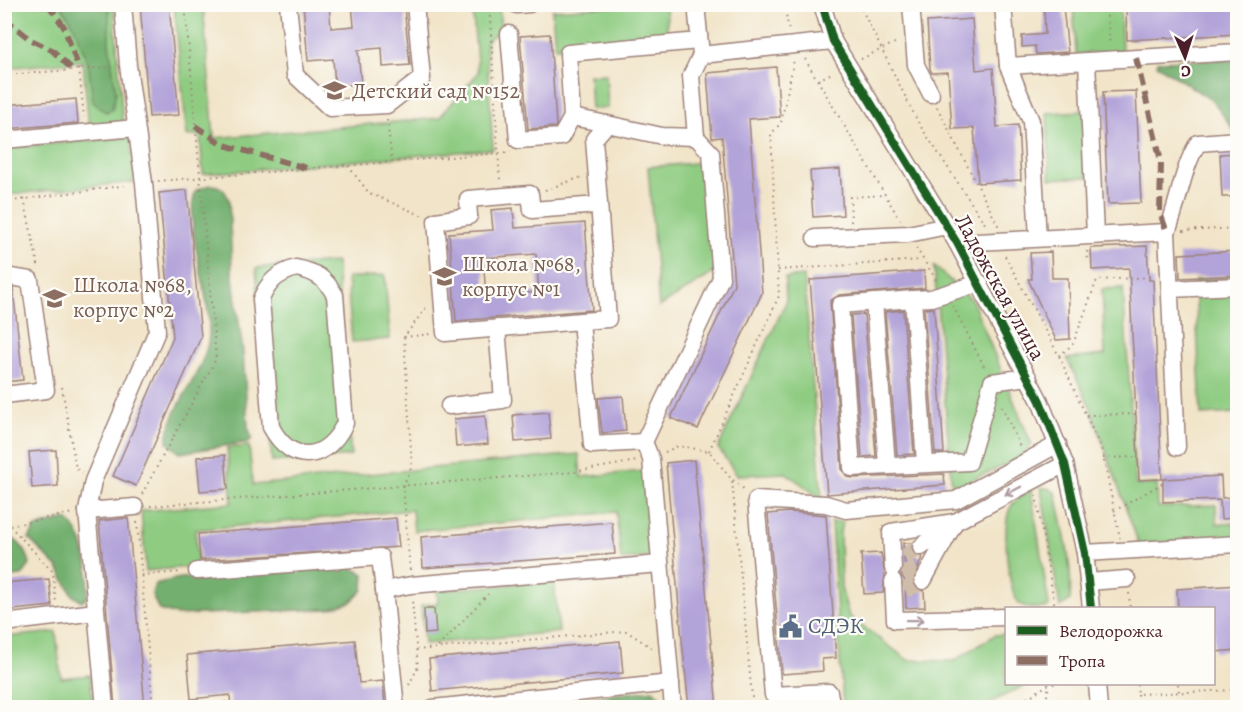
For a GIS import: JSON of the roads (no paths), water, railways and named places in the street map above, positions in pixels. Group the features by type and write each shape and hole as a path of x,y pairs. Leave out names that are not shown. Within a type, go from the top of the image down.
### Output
{"street":[{"path":"105,708 87,511 93,481 157,331 144,183 128,65 123,4"},
{"path":"288,4 295,75 330,108 387,105 422,78 415,4"},
{"path":"673,708 651,459 644,442 721,278 711,153 696,136 691,76 700,48 696,4"},
{"name":"Ладожская улица","path":"822,4 833,41 957,243 1028,376 1065,464 1085,553 1090,607"},
{"path":"911,4 916,65 931,94"},
{"path":"1003,4 1008,66 1031,121 1038,238"},
{"path":"509,34 518,140 561,137 572,117 568,53 797,46 833,41"},
{"path":"1008,66 1238,52"},
{"path":"1087,61 1095,235"},
{"path":"572,117 662,136 696,136"},
{"path":"599,205 532,210 530,194 468,199 469,216 436,221 445,333 608,319 594,139 607,124"},
{"path":"4,140 136,128"},
{"path":"1177,447 1167,232 1178,204 1188,159 1198,143 1238,140"},
{"path":"815,238 908,234 947,226"},
{"path":"957,243 1167,232"},
{"path":"296,268 313,271 326,281 335,296 345,423 338,439 325,450 309,454 293,452 279,442 271,427 261,299 268,284 280,273 296,268"},
{"path":"4,276 30,280 46,390 4,394"},
{"path":"980,283 931,298 840,305 852,468 969,462 992,382 1028,376"},
{"path":"1169,283 1238,286"},
{"path":"914,299 925,463"},
{"path":"874,302 887,465"},
{"path":"581,321 592,445 644,442"},
{"path":"449,405 504,400 496,328"},
{"path":"832,708 829,692 773,695 756,500 826,504 846,510 956,500 1058,444"},
{"path":"922,556 955,522 1065,464"},
{"path":"87,511 135,507"},
{"path":"955,522 891,531 897,576 895,620 1005,617"},
{"path":"923,581 955,522"},
{"path":"1085,553 1238,544"},
{"path":"197,571 380,557 396,708"},
{"path":"384,590 411,585 660,564"},
{"path":"1088,582 1127,579"},
{"path":"4,623 96,612"},
{"path":"433,708 671,683"},
{"path":"1097,685 1099,708"}],"tunnel":[{"path":"904,557 921,547"},
{"path":"893,568 893,581 922,564"},
{"path":"905,590 923,581"}],"place":[{"name":"Детский сад №152","path":"334,91"},
{"name":"Школа №68, корпус №1","path":"444,277"},
{"name":"Школа №68, корпус №2","path":"55,298"},
{"name":"СДЭК","path":"790,626"}]}
